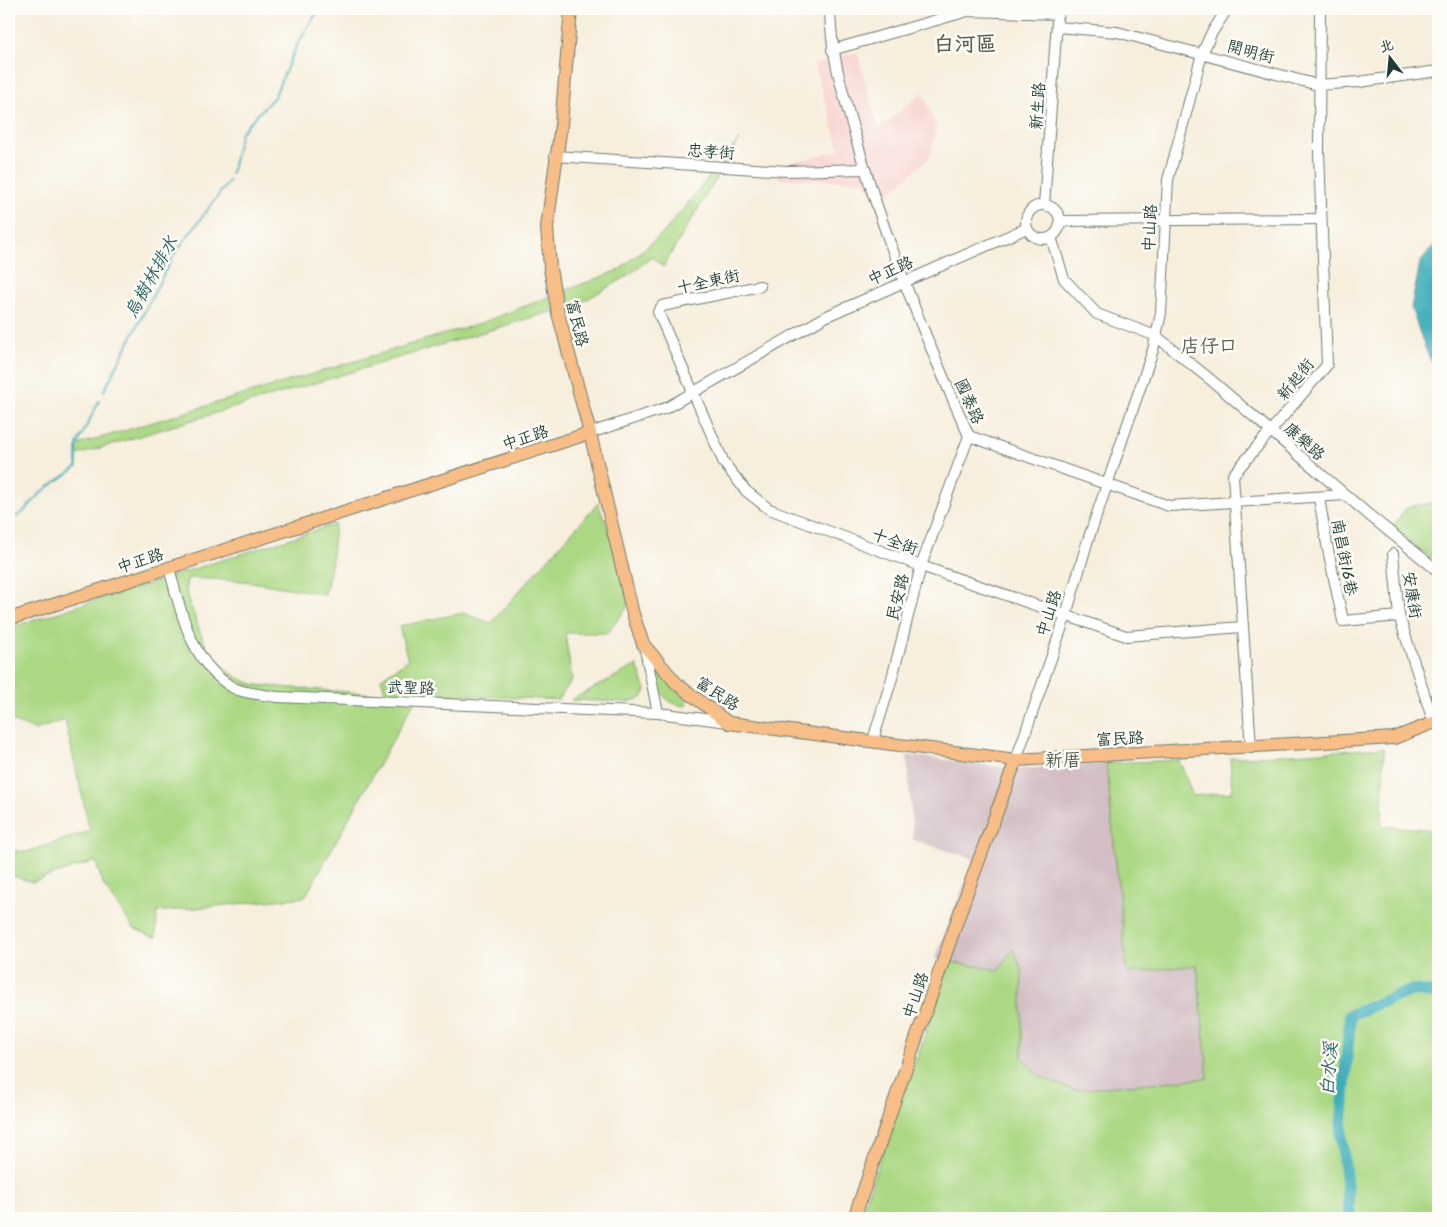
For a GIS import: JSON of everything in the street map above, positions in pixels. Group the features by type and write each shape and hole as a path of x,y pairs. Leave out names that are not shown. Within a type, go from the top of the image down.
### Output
{"main road":[{"name":"富民路","path":"571,9 561,125 555,156 547,227 550,268 558,314 590,433 633,614 644,644 677,684 728,722 1016,760 1251,748 1394,738 1436,723"},
{"name":"中正路","path":"9,619 590,433"},
{"name":"中山路","path":"854,1218 966,895 1016,760"}],"street":[{"name":"國泰路","path":"830,9 832,50 865,169 904,282 969,436 1107,486 1169,506 1345,495"},
{"name":"中山路","path":"1016,760 1066,616 1086,543 1107,486 1156,336 1161,313 1168,180 1202,54 1211,34 1227,9"},
{"name":"新起街","path":"1251,748 1233,475 1327,365 1318,85 1320,9"},
{"path":"832,50 968,11 1058,11"},
{"name":"新生路","path":"1044,205 1058,11"},
{"name":"開明街","path":"1057,27 1117,32 1318,85 1358,82 1438,71"},
{"name":"忠孝街","path":"555,156 787,171 865,169"},
{"path":"1044,205 1057,211 1061,220 1058,230 1051,237 1037,238 1027,228 1026,219 1030,211 1044,205"},
{"path":"1061,220 1321,219"},
{"name":"中正路","path":"590,433 666,408 811,324 1027,228"},
{"name":"康樂路","path":"1051,237 1064,280 1097,314 1156,336 1438,571"},
{"name":"十全東街","path":"662,306 760,286"},
{"name":"十全街","path":"662,306 658,312 724,463 754,498 769,509 920,566 1126,636 1242,627"},
{"name":"民安路","path":"873,740 892,678 920,566 969,436"},
{"name":"南昌街16巷","path":"1320,498 1342,621 1399,616"},
{"name":"安康街","path":"1393,554 1399,616 1436,723"},
{"name":"武聖路","path":"169,568 185,627 202,660 233,688 277,697 658,713 728,722"},
{"path":"644,644 658,713"}],"shaded area":[{"path":"857,52 879,129 923,92 936,128 931,156 887,195 873,199 866,181 779,179 780,165 840,150 814,64"},
{"path":"907,755 1019,769 1106,763 1127,972 1197,965 1208,1078 1073,1090 1040,1077 1022,1058 1022,970 1013,950 999,970 935,959 974,859 913,840"}],"green space":[{"path":"740,139 663,267 652,257 626,277 580,303 77,455 77,445 481,323 619,270 664,232"},
{"path":"1438,502 1438,563 1392,527 1407,507"},
{"path":"598,503 621,563 628,606 608,633 565,633 572,680 558,700 419,693 305,897 157,912 156,938 133,928 104,886 95,861 32,882 9,875 9,850 26,852 90,831 65,720 35,730 9,720 9,628 335,524 331,567 325,594 245,581 188,578 186,591 188,599 202,637 214,657 221,666 242,679 255,685 386,695 381,678 408,660 399,626 463,613 491,623"},
{"path":"637,665 646,690 642,698 629,702 571,700"},
{"path":"660,673 689,701 685,706 673,703 664,697 656,676"},
{"path":"1384,748 1382,826 1438,830 1438,1218 859,1218 951,962 999,970 1013,949 1022,970 1022,1058 1040,1077 1073,1090 1208,1078 1197,965 1127,973 1106,763 1179,760 1193,796 1232,792 1230,758"}],"water":[{"path":"1438,240 1438,375 1426,350 1411,308 1420,263"}],"waterway":[{"name":"烏樹林排水","path":"231,174 241,132 274,97 296,47 319,9"},
{"name":"烏樹林排水","path":"104,391 173,256 229,181"},
{"name":"烏樹林排水","path":"9,521 22,513 43,491 77,467 77,445 99,401"},
{"name":"白水溪","path":"1350,1218 1341,1134 1350,1015 1412,990 1438,994"}],"district":[{"name":"白河區","path":"965,44"},
{"name":"店仔口","path":"1209,345"},
{"name":"新厝","path":"1063,760"}]}
